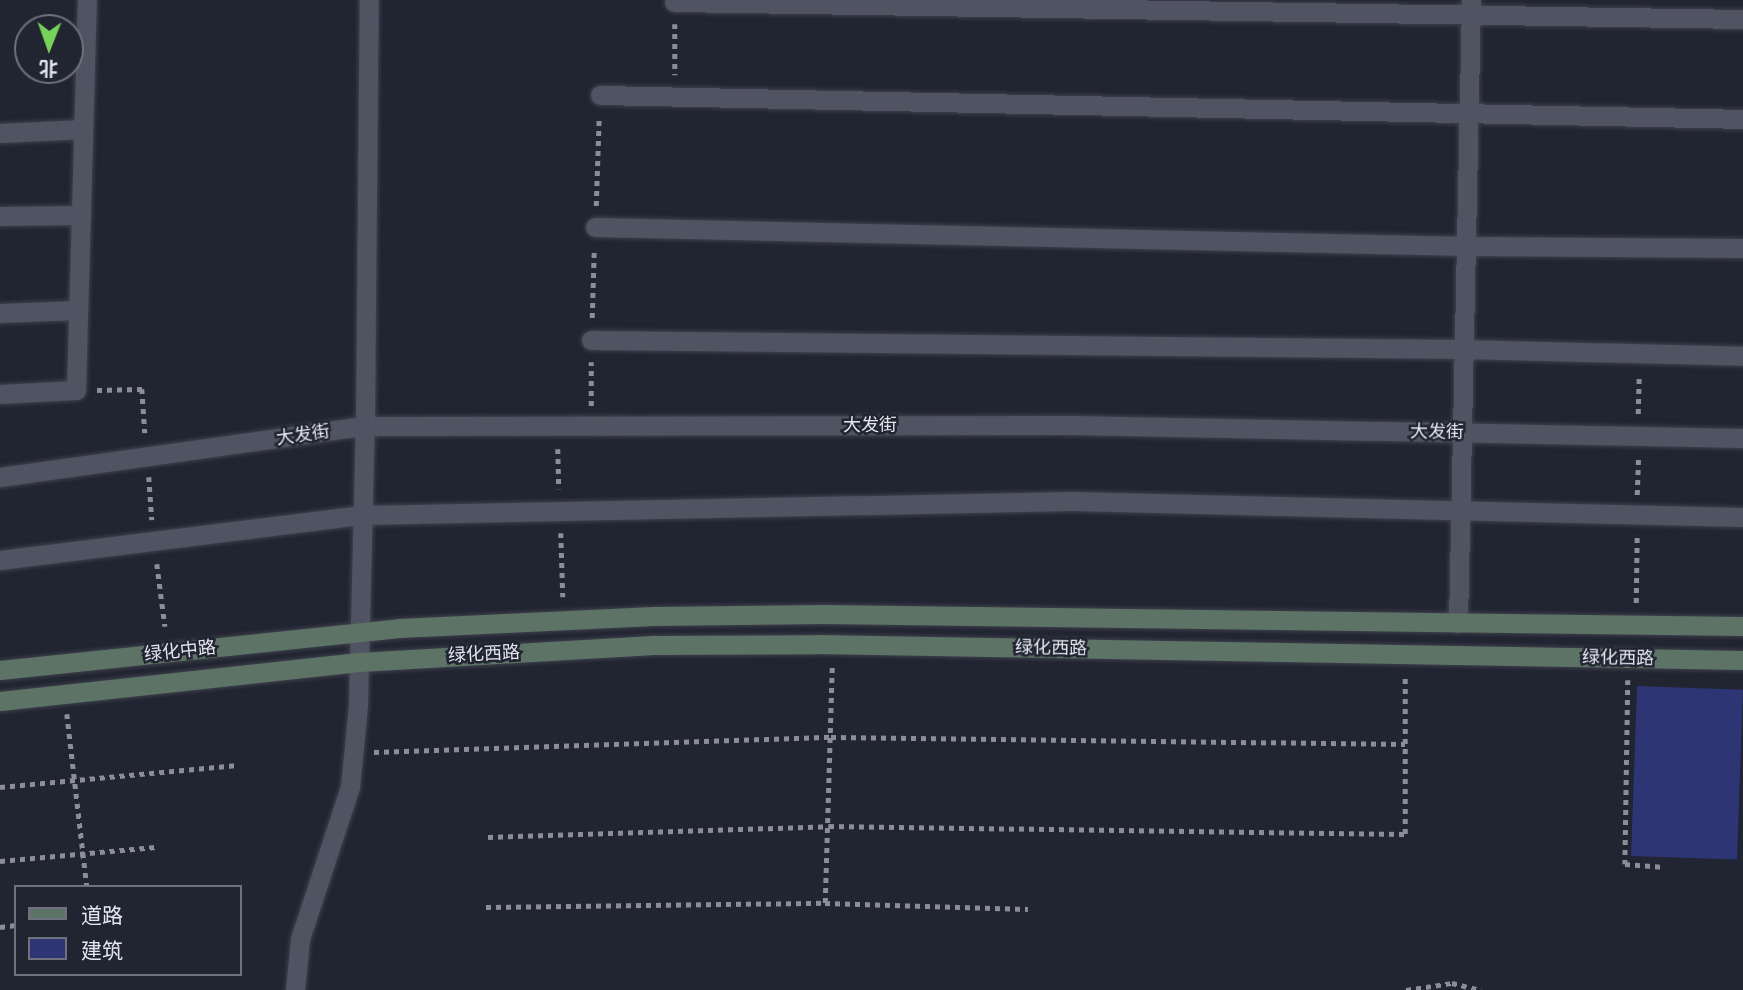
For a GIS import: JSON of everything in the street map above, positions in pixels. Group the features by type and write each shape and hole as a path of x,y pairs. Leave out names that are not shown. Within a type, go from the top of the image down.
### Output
{"main road":[{"name":"绿化西路","path":"359,632 513,621 810,614 1743,626"},
{"name":"绿化中路","path":"0,670 359,632"},
{"name":"绿化西路","path":"359,662 654,645 832,644 1743,660"},
{"name":"绿化中路","path":"0,701 359,662"}],"street":[{"path":"0,394 76,390 87,0"},
{"path":"295,990 300,939 350,787 354,752 365,426 369,0"},
{"path":"674,2 1471,7 1743,19"},
{"path":"1458,623 1458,510 1468,246 1471,7"},
{"path":"600,95 1743,119"},
{"path":"0,133 83,129"},
{"path":"0,216 81,215"},
{"path":"595,227 1468,246 1743,248"},
{"path":"0,313 78,310"},
{"path":"591,340 1464,349 1743,356"},
{"name":"大发街","path":"0,477 365,426 1072,425 1743,438"},
{"path":"0,560 362,515 1072,501 1743,517"}],"path":[{"path":"674,2 676,97"},
{"path":"590,425 600,95"},
{"path":"825,904 830,826 832,644"},
{"path":"488,837 830,826 1405,834 1405,654"},
{"path":"1628,658 1625,864 1665,867"},
{"path":"65,694 77,780 87,885"},
{"path":"354,752 831,737 1405,744"},
{"path":"0,787 235,765"},
{"path":"0,861 158,846"},
{"path":"486,907 825,904 1028,909"},
{"path":"1406,990 1452,983 1481,990"}],"building":[{"path":"1637,686 1743,690 1737,860 1631,856"}]}
